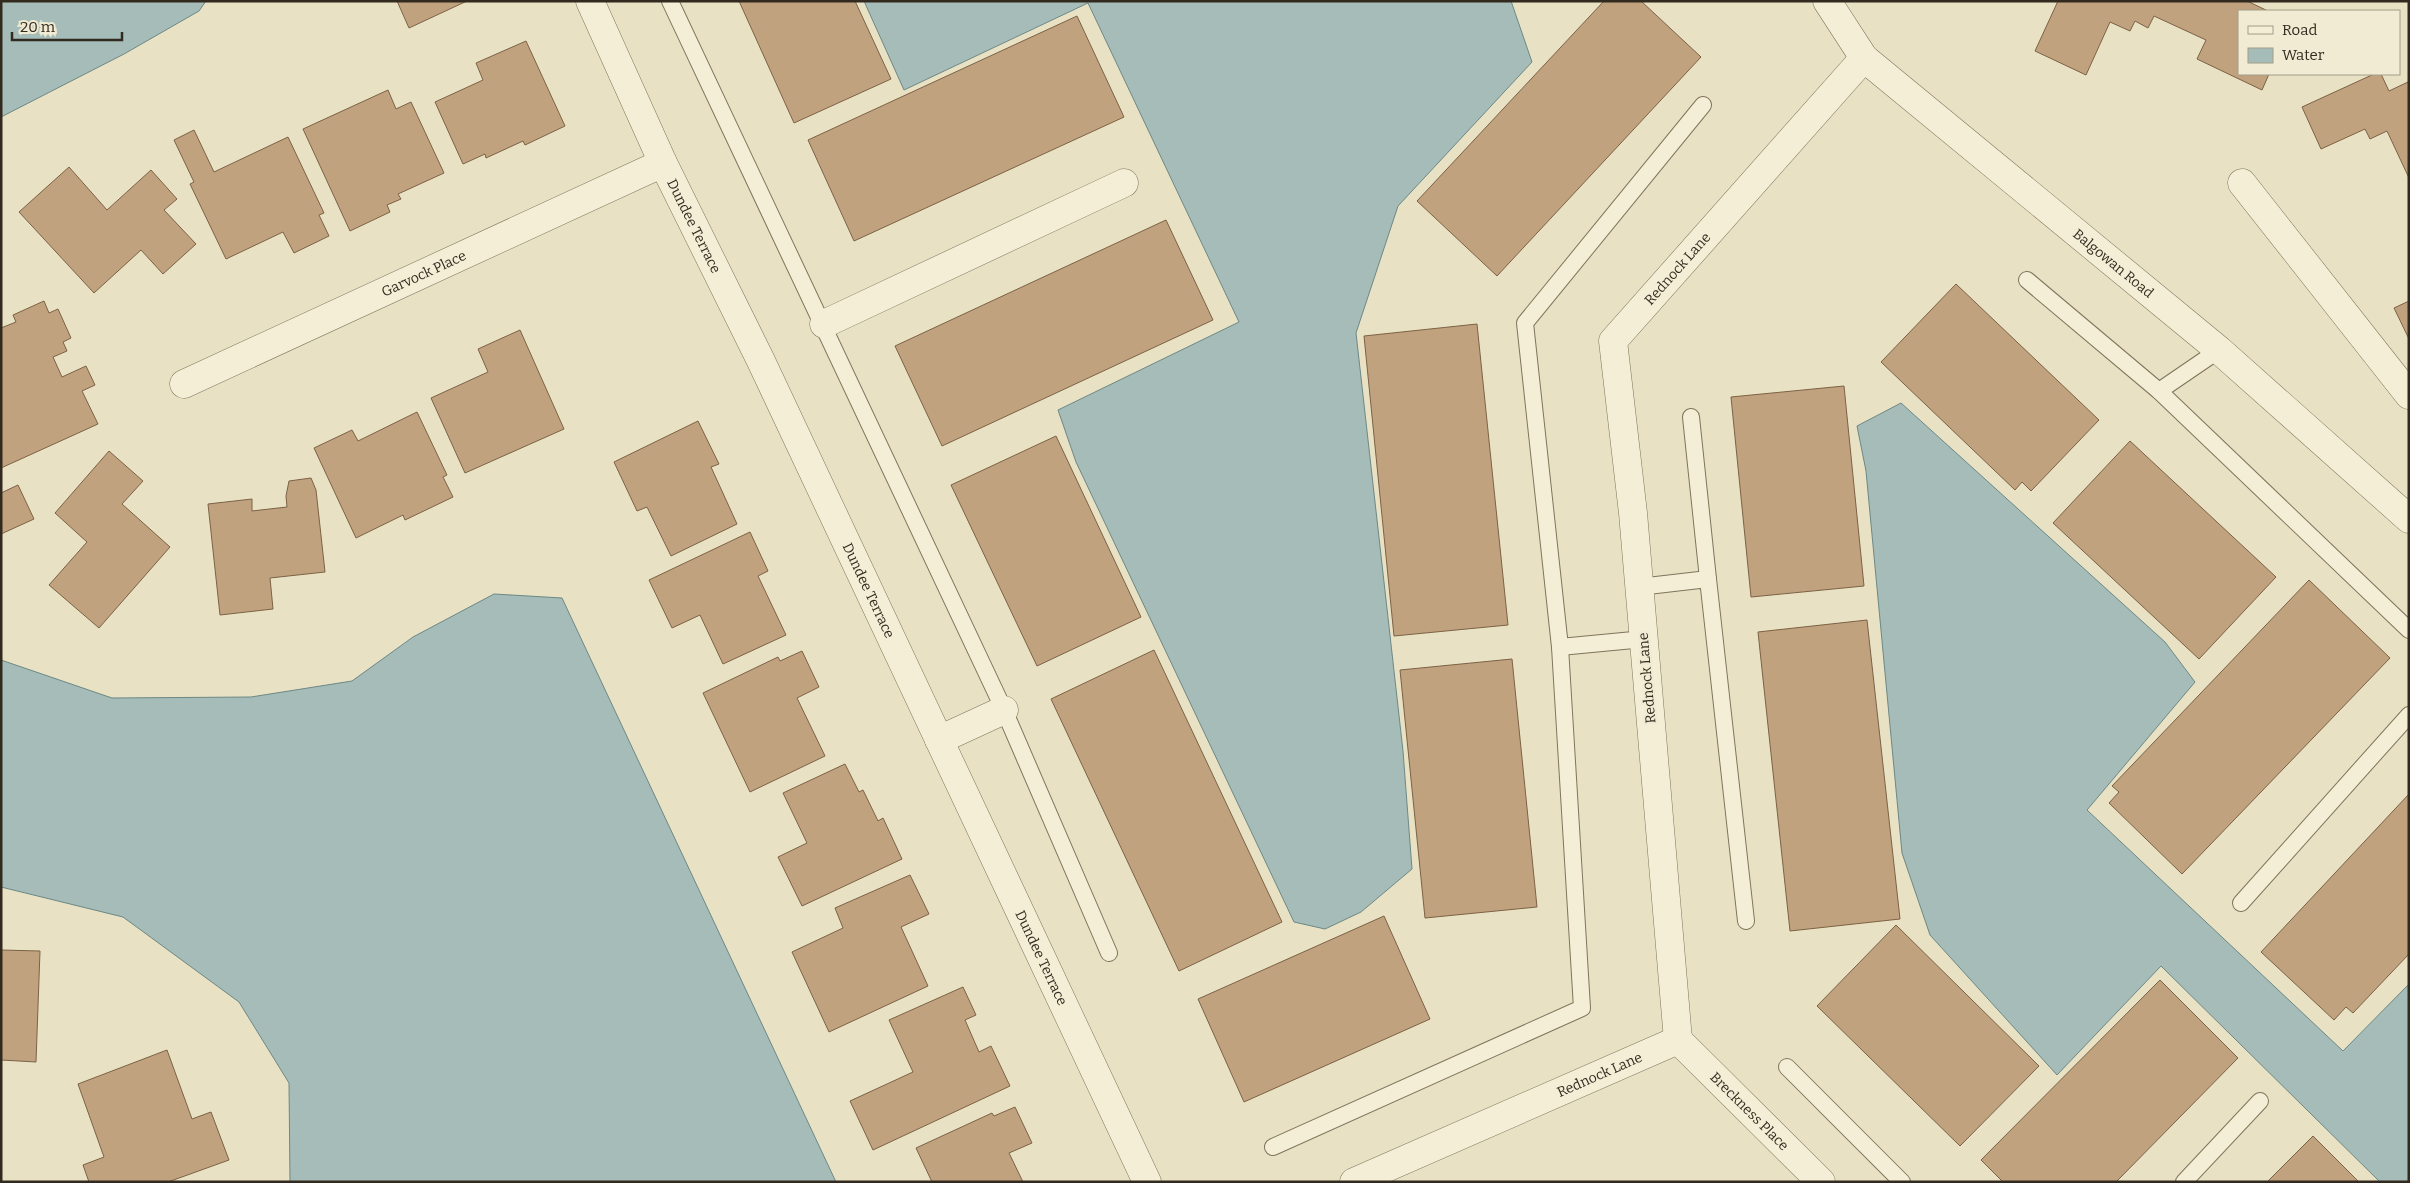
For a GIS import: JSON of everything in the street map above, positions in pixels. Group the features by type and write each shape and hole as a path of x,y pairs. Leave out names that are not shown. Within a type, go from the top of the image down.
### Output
{"street":[{"name":"Dundee Terrace","path":"590,1 663,163 761,361 1147,1182"},
{"name":"Balgowan Road","path":"1827,1 1864,58 2219,350 2409,519"},
{"name":"Rednock Lane","path":"1354,1182 1678,1040 1640,588 1613,341 1864,58"},
{"name":"Garvock Place","path":"184,384 663,163"},
{"path":"824,324 1124,183"},
{"path":"2242,183 2409,395"},
{"path":"939,740 1004,710"},
{"name":"Breckness Place","path":"1678,1040 1821,1182"}],"lane":[{"path":"670,1 824,324 1004,710 1109,954"},
{"path":"1273,1147 1582,1008 1560,647 1525,323 1703,105"},
{"path":"2027,280 2159,391 2409,630"},
{"path":"2159,391 2219,350"},
{"path":"1691,417 1746,921"},
{"path":"1640,588 1708,580"},
{"path":"1560,647 1644,639"},
{"path":"2241,904 2409,715"},
{"path":"1787,1067 1902,1182"},
{"path":"2184,1182 2260,1101"}],"water":[{"path":"1,1 206,1 199,11 124,54 1,117"},
{"path":"864,1 1511,1 1532,62 1398,206 1356,333 1403,751 1412,869 1361,912 1325,929 1294,922 1076,462 1058,410 1239,322 1088,3 904,90"},
{"path":"1901,403 2165,642 2195,682 2087,810 2343,1051 2409,984 2409,1182 2380,1182 2161,966 2057,1075 1930,935 1902,853 1866,471 1857,426"},
{"path":"494,594 562,598 836,1182 290,1182 289,1083 239,1002 123,917 1,887 1,660 112,698 251,697 352,681 413,637"}],"building":[{"path":"397,1 467,1 409,28"},
{"path":"739,1 855,1 891,79 794,123"},
{"path":"1604,1 1641,1 1701,57 1497,276 1417,201"},
{"path":"2058,1 2247,1 2266,10 2238,10 2238,75 2269,75 2262,90 2197,59 2206,40 2154,16 2148,28 2135,21 2130,31 2110,22 2086,75 2035,51"},
{"path":"1077,16 1124,117 854,241 808,140"},
{"path":"526,41 565,126 525,145 523,141 486,158 485,154 463,164 435,102 483,80 476,63"},
{"path":"2372,75 2381,75 2389,91 2408,82 2409,178 2387,131 2370,139 2365,129 2321,149 2302,107"},
{"path":"388,90 396,109 411,102 444,173 398,194 401,199 387,205 390,212 350,231 303,129"},
{"path":"194,130 214,172 288,137 324,213 319,215 329,236 294,253 283,232 226,259 190,184 194,182 174,140"},
{"path":"69,167 107,210 151,170 177,199 164,210 196,244 163,274 141,250 94,293 19,212"},
{"path":"1166,220 1213,320 942,446 895,346"},
{"path":"1956,284 2099,420 2031,491 2022,482 2015,490 1881,362"},
{"path":"44,301 49,313 58,309 71,338 63,342 67,351 53,357 62,377 86,366 95,385 82,391 98,424 1,468 1,328 16,322 13,315"},
{"path":"2409,301 2409,339 2394,308"},
{"path":"1477,324 1508,625 1394,636 1364,336"},
{"path":"520,330 564,429 465,473 431,398 488,372 478,349"},
{"path":"1844,386 1864,586 1751,597 1731,397"},
{"path":"417,412 447,475 443,477 453,497 405,520 403,515 356,538 314,448 352,430 358,441"},
{"path":"698,421 719,464 711,467 737,524 671,556 647,507 637,511 614,462"},
{"path":"1056,436 1141,617 1037,666 951,485"},
{"path":"2130,441 2276,577 2199,659 2053,523"},
{"path":"109,451 143,481 122,504 170,547 99,628 49,585 87,542 55,513"},
{"path":"311,478 316,490 325,572 270,578 273,609 220,615 208,504 252,499 252,511 287,507 286,496 289,481"},
{"path":"18,485 34,519 1,534 1,493"},
{"path":"750,532 768,571 758,576 786,635 723,664 700,615 672,628 649,580"},
{"path":"2309,580 2390,658 2182,874 2109,803 2119,792 2112,786"},
{"path":"1867,620 1900,919 1790,931 1758,632"},
{"path":"1154,650 1282,922 1179,971 1051,699"},
{"path":"802,651 819,687 797,698 825,756 750,792 703,693 778,657 780,661"},
{"path":"1512,659 1537,907 1425,918 1400,670"},
{"path":"845,764 859,792 863,790 878,821 883,818 902,859 802,906 778,857 807,843 783,793"},
{"path":"2409,794 2409,954 2353,1013 2346,1007 2334,1020 2261,952"},
{"path":"910,875 929,914 901,927 928,986 829,1032 792,952 843,928 835,908"},
{"path":"1384,916 1430,1019 1244,1102 1198,999"},
{"path":"1896,925 2039,1066 1960,1146 1817,1006"},
{"path":"1,950 40,951 36,1062 1,1060"},
{"path":"2160,980 2238,1058 2116,1182 2003,1182 1981,1160"},
{"path":"963,987 976,1015 965,1020 979,1052 991,1046 1010,1086 873,1150 850,1101 913,1072 889,1020"},
{"path":"167,1050 192,1119 211,1112 229,1160 168,1182 89,1182 83,1165 104,1157 78,1084"},
{"path":"1015,1107 1032,1143 1009,1153 1023,1182 932,1182 916,1148 992,1113 994,1116"},
{"path":"2313,1136 2359,1182 2267,1182"}]}
